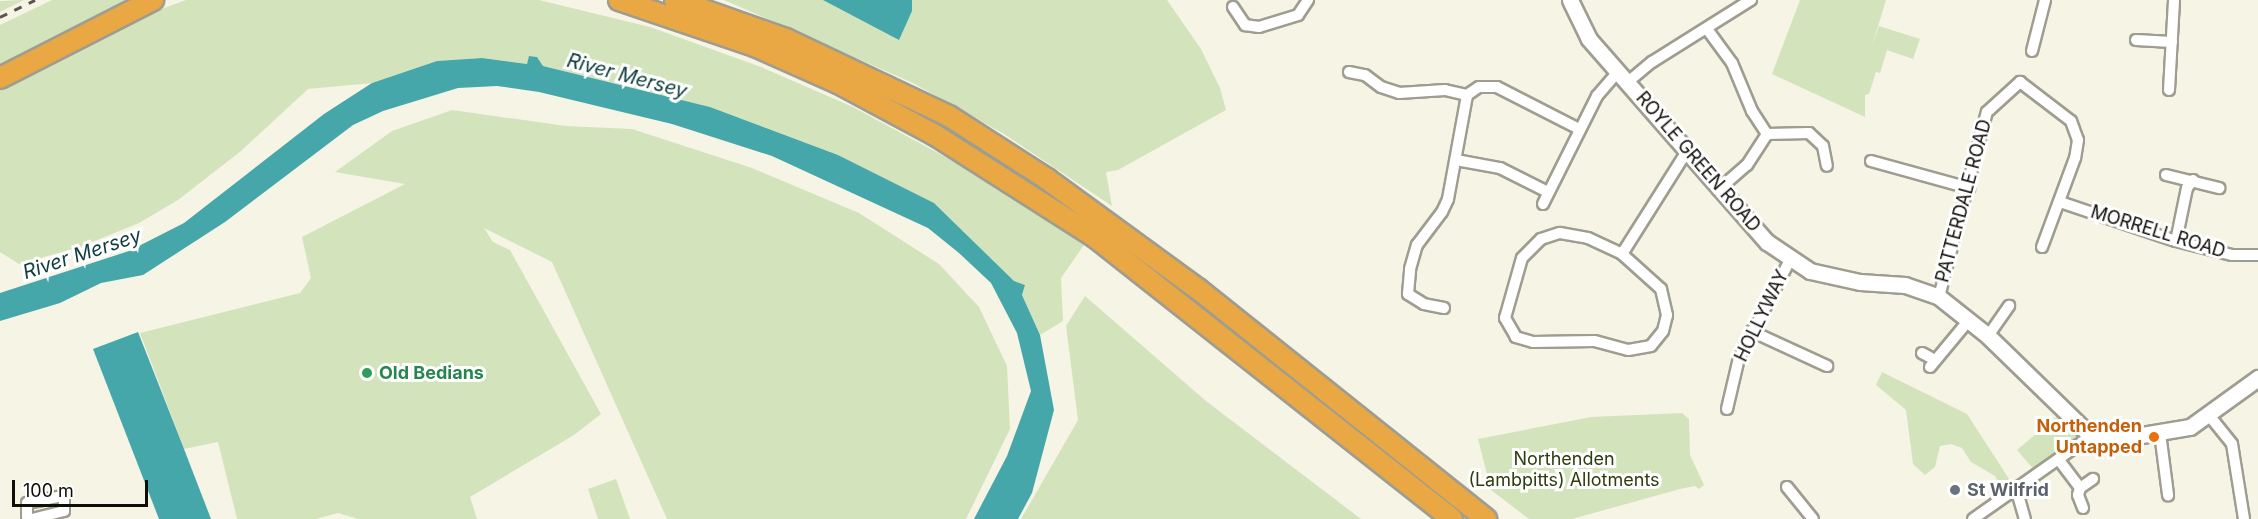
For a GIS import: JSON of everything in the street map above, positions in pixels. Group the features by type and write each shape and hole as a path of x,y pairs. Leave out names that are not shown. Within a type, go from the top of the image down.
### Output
{"highway":[{"path":"0,78 153,0"},
{"path":"619,0 755,46 838,83 935,135 1095,237 1452,519"},
{"path":"675,0 786,39 949,116 1056,186 1198,289 1486,519"}],"main road":[{"name":"ROYLE GREEN ROAD","path":"1570,0 1584,33 1624,76 1718,190 1790,260 1833,278 1905,285 1939,297 1988,336 2091,436"},
{"path":"2091,436 2112,440 2190,427 2258,378"}],"street":[{"path":"1233,6 1245,25 1259,27 1298,15 1308,0"},
{"path":"1543,204 1597,96 1624,76 1652,62 1751,0"},
{"path":"2032,51 2045,0"},
{"path":"2169,90 2174,0"},
{"path":"1707,29 1732,63 1752,111 1767,134"},
{"path":"2136,40 2172,42"},
{"path":"1349,72 1365,75 1381,87 1399,93 1445,90 1467,95"},
{"name":"PATTERDALE ROAD","path":"1939,297 1969,189 1987,112 2020,82 2071,121 2078,140 2060,202"},
{"path":"1444,308 1424,304 1408,294 1409,278 1417,245 1442,212 1455,160 1467,95 1479,87 1497,87 1579,129"},
{"path":"1767,134 1809,133 1830,151 1827,166"},
{"path":"1718,190 1747,165 1767,134"},
{"path":"1622,254 1687,151"},
{"path":"1455,160 1500,168 1548,192"},
{"path":"1871,161 1969,189"},
{"path":"2166,175 2219,188"},
{"path":"2176,241 2187,188 2193,180"},
{"path":"2042,247 2060,202"},
{"name":"MORRELL ROAD","path":"2060,202 2176,241 2232,255 2258,255"},
{"path":"1572,234 1622,254 1666,298 1663,331 1651,346 1637,351 1594,341 1522,341 1511,331 1506,309 1517,272 1527,251 1541,239 1572,234"},
{"name":"HOLLYWAY","path":"1727,409 1739,358 1751,330 1790,260"},
{"path":"1988,336 2009,306"},
{"path":"1922,353 1933,364 1969,320"},
{"path":"1751,330 1827,366"},
{"path":"2208,414 2232,444 2244,519"},
{"path":"2160,433 2168,495"},
{"path":"1973,519 2091,436"},
{"path":"2059,460 2080,488 2083,508"},
{"path":"2080,488 2093,479"},
{"path":"1787,487 1813,519"},
{"path":"2016,488 2025,519"},
{"path":"64,496 64,511 48,517 32,519 27,517 27,503 64,496"}],"green space":[{"path":"24,0 0,12 0,1"},
{"path":"52,0 139,0 0,72 0,25"},
{"path":"186,0 539,0 650,27 761,67 853,107 951,160 1084,245 1061,278 1063,321 1040,335 1022,295 1025,285 1014,281 934,203 838,155 710,107 543,66 537,57 530,56 527,64 482,58 437,61 372,83 308,89 241,151 178,200 139,223 80,247 19,264 0,252 0,90 145,15"},
{"path":"724,0 1167,0 1201,49 1220,88 1226,110 1118,170 1106,172 1112,206 1004,134 913,83"},
{"path":"1800,0 1886,0 1872,46 1879,26 1920,39 1913,59 1887,50 1880,73 1876,72 1869,94 1865,95 1865,117 1772,74"},
{"path":"452,110 566,126 632,129 752,168 859,213 939,264 979,307 1007,366 1010,429 966,519 667,519 552,262 484,228 493,242 510,250 601,414 574,435 470,497 477,519 358,519 338,513 316,519 237,519 218,442 184,449 140,333 300,293 311,278 302,237 405,184 335,172 392,131"},
{"path":"1085,296 1206,401 1361,519 1021,519 1078,420 1066,326"},
{"path":"1882,372 1967,414 2011,482 2002,489 1995,476 1971,462 1962,448 1951,444 1940,446 1935,467 1925,475 1913,464 1906,410 1876,385"},
{"name":"Northenden (Lambpitts) Allotments","path":"1682,413 1689,419 1690,455 1704,485 1699,489 1695,486 1680,489 1572,519 1529,519 1491,490 1478,439 1591,417"},
{"path":"2056,417 2082,439 2035,471 2017,450"},
{"path":"616,479 630,519 598,519 588,489"}],"water":[{"path":"823,0 912,0 912,11 899,40"},
{"path":"529,56 537,57 543,66 710,107 838,155 934,203 1014,281 1025,285 1022,295 1040,335 1054,410 1032,493 1018,519 974,519 1007,456 1031,391 1017,333 991,283 959,253 928,228 772,156 672,124 539,92 497,86 458,88 383,111 353,125 225,222 143,275 101,283 60,303 0,321 0,293 129,251 184,223 324,114 372,83 437,61 482,58 527,64"},
{"path":"138,332 211,519 159,519 93,349"}],"railway":[{"path":"0,17 35,0"}],"place":[{"name":"Old Bedians","path":"367,373"},
{"name":"Northenden Untapped","path":"2154,437"},
{"name":"St Wilfrid","path":"1955,490"}],"water label":[{"name":"River Mersey","path":"627,76"},
{"name":"River Mersey","path":"82,254"}]}
